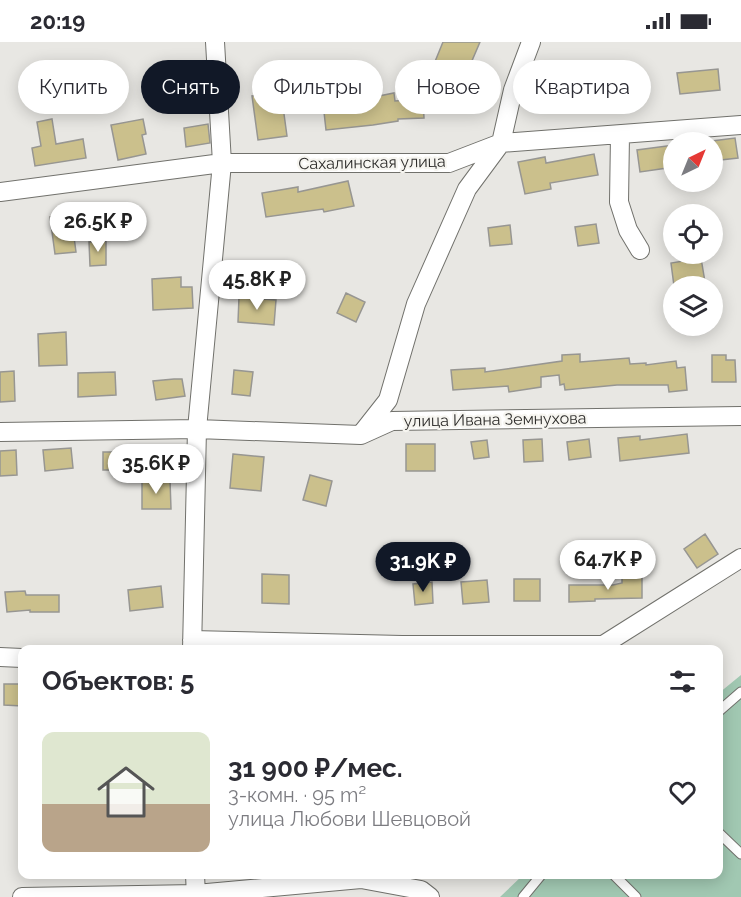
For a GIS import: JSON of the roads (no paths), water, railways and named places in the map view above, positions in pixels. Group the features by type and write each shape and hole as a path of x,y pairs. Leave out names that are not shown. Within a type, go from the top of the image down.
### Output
{"street":[{"path":"215,42 222,163 197,429 192,645 603,645 741,558"},
{"path":"361,435 388,400 416,304 467,189 501,143 513,90 531,42"},
{"name":"Сахалинская улица","path":"0,192 222,163 449,163 501,143 741,125"},
{"path":"620,135 619,202 628,230 640,250"},
{"name":"улица Ивана Земнухова","path":"0,432 197,429 361,435 392,421 741,416"},
{"path":"0,657 18,658"},
{"path":"195,879 196,895"},
{"path":"22,897 196,895 361,879 421,890 430,897"}],"lane":[{"path":"723,708 741,692"},
{"path":"723,837 741,854"},
{"path":"523,897 538,879"},
{"path":"618,879 636,897"}]}
